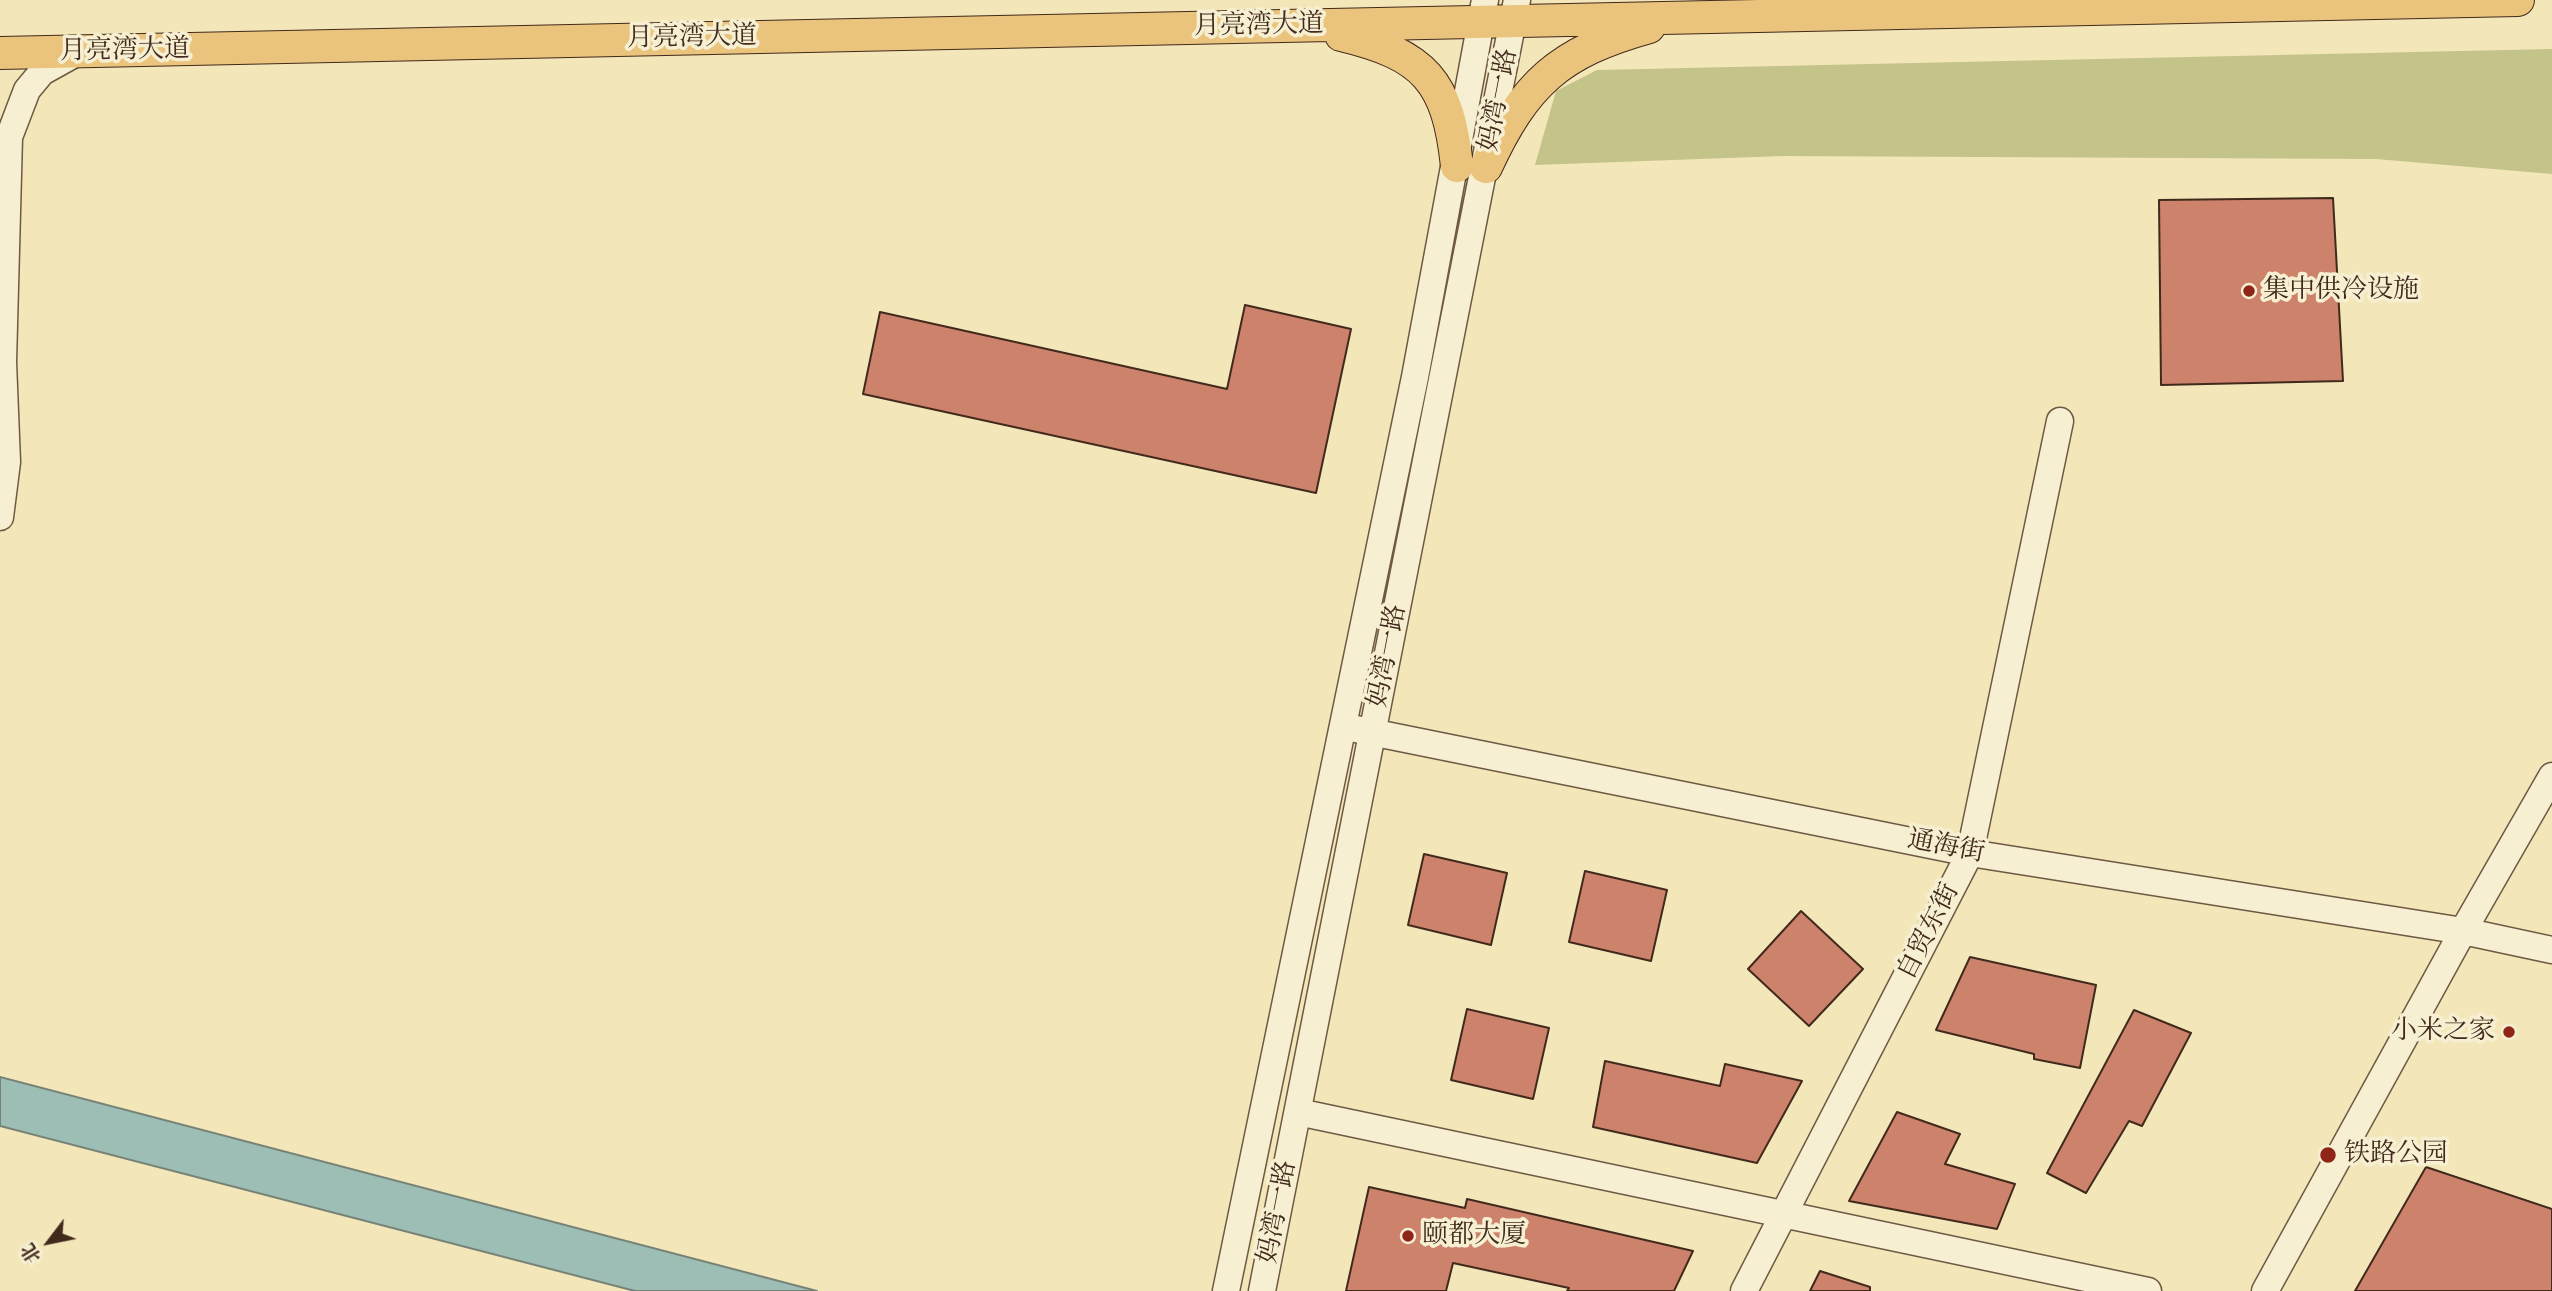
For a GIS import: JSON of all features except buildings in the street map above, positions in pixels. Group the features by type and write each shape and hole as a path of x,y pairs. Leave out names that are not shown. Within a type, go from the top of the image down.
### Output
{"main road":[{"name":"月亮湾大道","path":"0,53 1303,25 1516,10 1695,17 2518,0"},
{"path":"1303,25 1393,50 1416,65 1441,91 1471,167 1518,107 1553,69 1578,53 1608,41 1695,17"}],"street":[{"name":"妈湾一路","path":"1226,1291 1343,726 1471,167 1516,10"},
{"name":"妈湾一路","path":"1262,1291 1373,732 1471,167 1484,11"},
{"path":"0,517 7,462 3,362 9,137 27,90 42,72 78,51"},
{"name":"自贸东街","path":"1744,1291 1970,853 2060,421"},
{"name":"通海街","path":"1343,726 1970,853 2462,931 2552,950"},
{"path":"2265,1291 2462,931 2552,776"},
{"path":"1298,1112 2148,1291"}],"green space":[{"path":"2552,49 2552,174 2376,159 1783,156 1535,165 1556,91 1597,70"}],"water":[{"path":"0,1077 817,1291 635,1291 0,1126"}],"place":[{"name":"集中供冷设施","path":"2249,291"},
{"name":"小米之家","path":"2509,1032"},
{"name":"铁路公园","path":"2328,1155"},
{"name":"颐都大厦","path":"1408,1236"}]}
